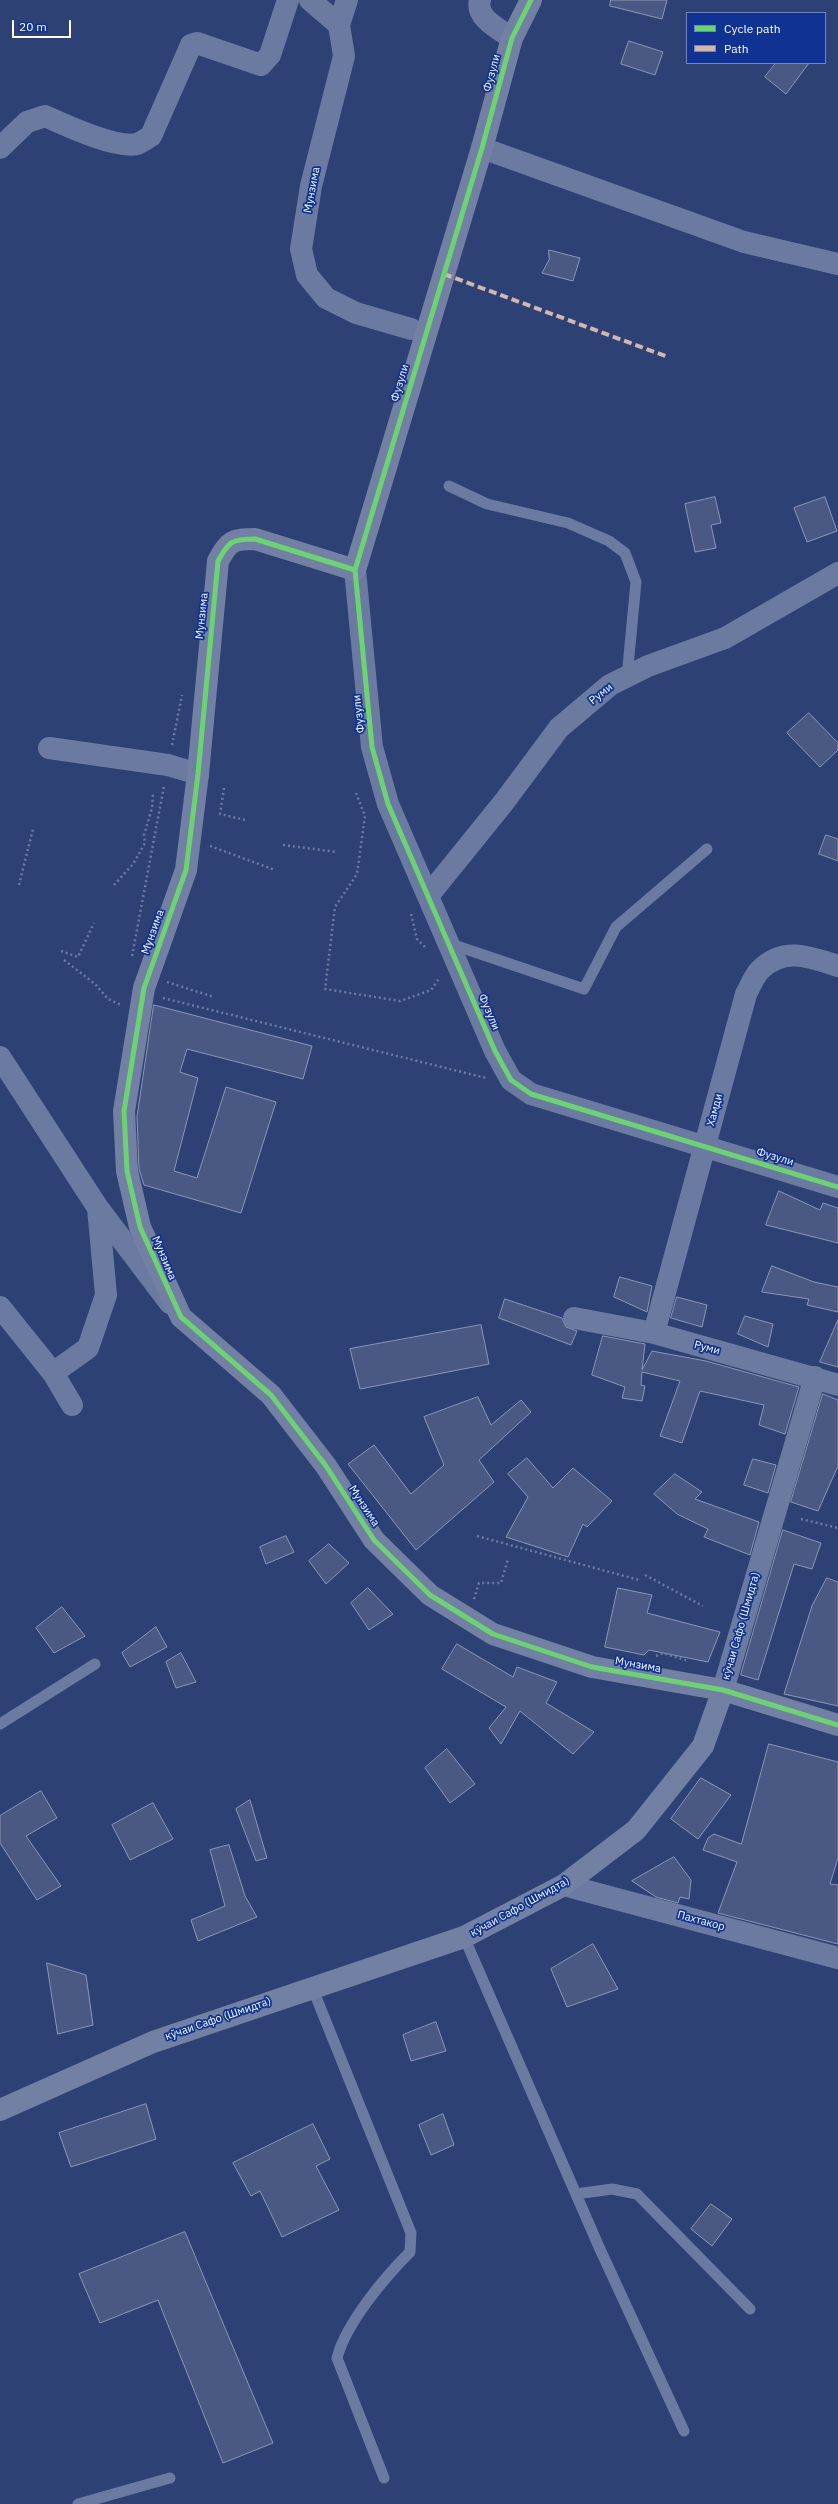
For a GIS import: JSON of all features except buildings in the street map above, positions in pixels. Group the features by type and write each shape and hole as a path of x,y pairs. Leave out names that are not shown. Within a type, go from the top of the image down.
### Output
{"street":[{"path":"0,148 28,122 45,116 97,137 123,143 137,144 151,136 191,45 197,43 261,65 270,55 288,0"},
{"path":"310,0 339,25 347,0"},
{"path":"480,0 478,7 482,16 512,38"},
{"name":"Фузули","path":"531,0 512,38 482,148 354,570 372,747 388,804 428,896 440,948 494,1051 511,1080 531,1094 838,1187"},
{"name":"Мунзима","path":"339,25 344,56 312,186 301,249 308,275 326,298 356,313 411,329"},
{"path":"482,148 744,242 838,264"},
{"name":"Мунзима","path":"354,570 255,539 239,539 227,544 218,560 198,774 186,870 144,988 124,1112 127,1171 140,1227 181,1317 271,1395 326,1466 374,1540 430,1596 493,1634 592,1668 723,1690 838,1725"},
{"name":"Руми","path":"428,896 504,802 559,728 610,685 726,638 838,573"},
{"path":"49,748 168,766 198,774"},
{"name":"Хамди","path":"654,1333 746,994 759,970 777,958 801,954 838,966"},
{"path":"0,1058 98,1208 181,1317"},
{"path":"53,1373 88,1348 106,1295 98,1208"},
{"path":"0,1307 53,1373 72,1405"},
{"name":"Руми","path":"574,1318 654,1333 815,1377 838,1385"},
{"name":"кӯчаи Сафо (Шмидта)","path":"0,2110 153,2042 312,1987 464,1937 564,1885 636,1830 702,1746 723,1690 815,1377"},
{"name":"Пахтакор","path":"564,1885 838,1958"}],"lane":[{"path":"449,486 488,504 568,523 609,541 625,553 636,582 627,677"},
{"path":"440,948 584,989 616,927 707,849"},
{"path":"0,1724 95,1664"},
{"path":"464,1937 576,2194 684,2431"},
{"path":"312,1987 410,2233 410,2252 388,2274 341,2342 337,2358 384,2478"},
{"path":"576,2194 612,2189 637,2194 750,2309"},
{"path":"78,2504 170,2478"}],"path":[{"path":"131,959 182,695"},
{"path":"224,788 220,814 245,820"},
{"path":"114,885 133,864 145,843 144,835 152,808 153,793"},
{"path":"356,793 364,816 357,874 335,907 325,989 400,1001 431,990 442,974"},
{"path":"19,885 33,829"},
{"path":"210,846 275,870"},
{"path":"283,846 336,852"},
{"path":"411,911 417,939 440,948"},
{"path":"61,951 78,957 94,923"},
{"path":"64,960 95,984 108,999 122,1005 127,1003"},
{"path":"167,982 214,997"},
{"path":"158,996 490,1079"},
{"path":"120,1013 124,997"},
{"path":"801,1518 838,1528"},
{"path":"477,1536 639,1580"},
{"path":"473,1603 479,1583 501,1582 508,1559"},
{"path":"645,1575 703,1606"}],"marked path":[{"path":"444,274 668,357"}],"cycle path":[{"path":"531,0 512,38 482,148 355,570 372,747 388,804 495,1051 511,1080 531,1094 838,1187"},
{"path":"355,570 255,539 232,542 225,549 218,561 198,774 186,870 144,988 124,1111 127,1171 140,1227 181,1317 271,1395 326,1466 374,1540 430,1595 493,1634 592,1667 723,1690 838,1725"}]}
